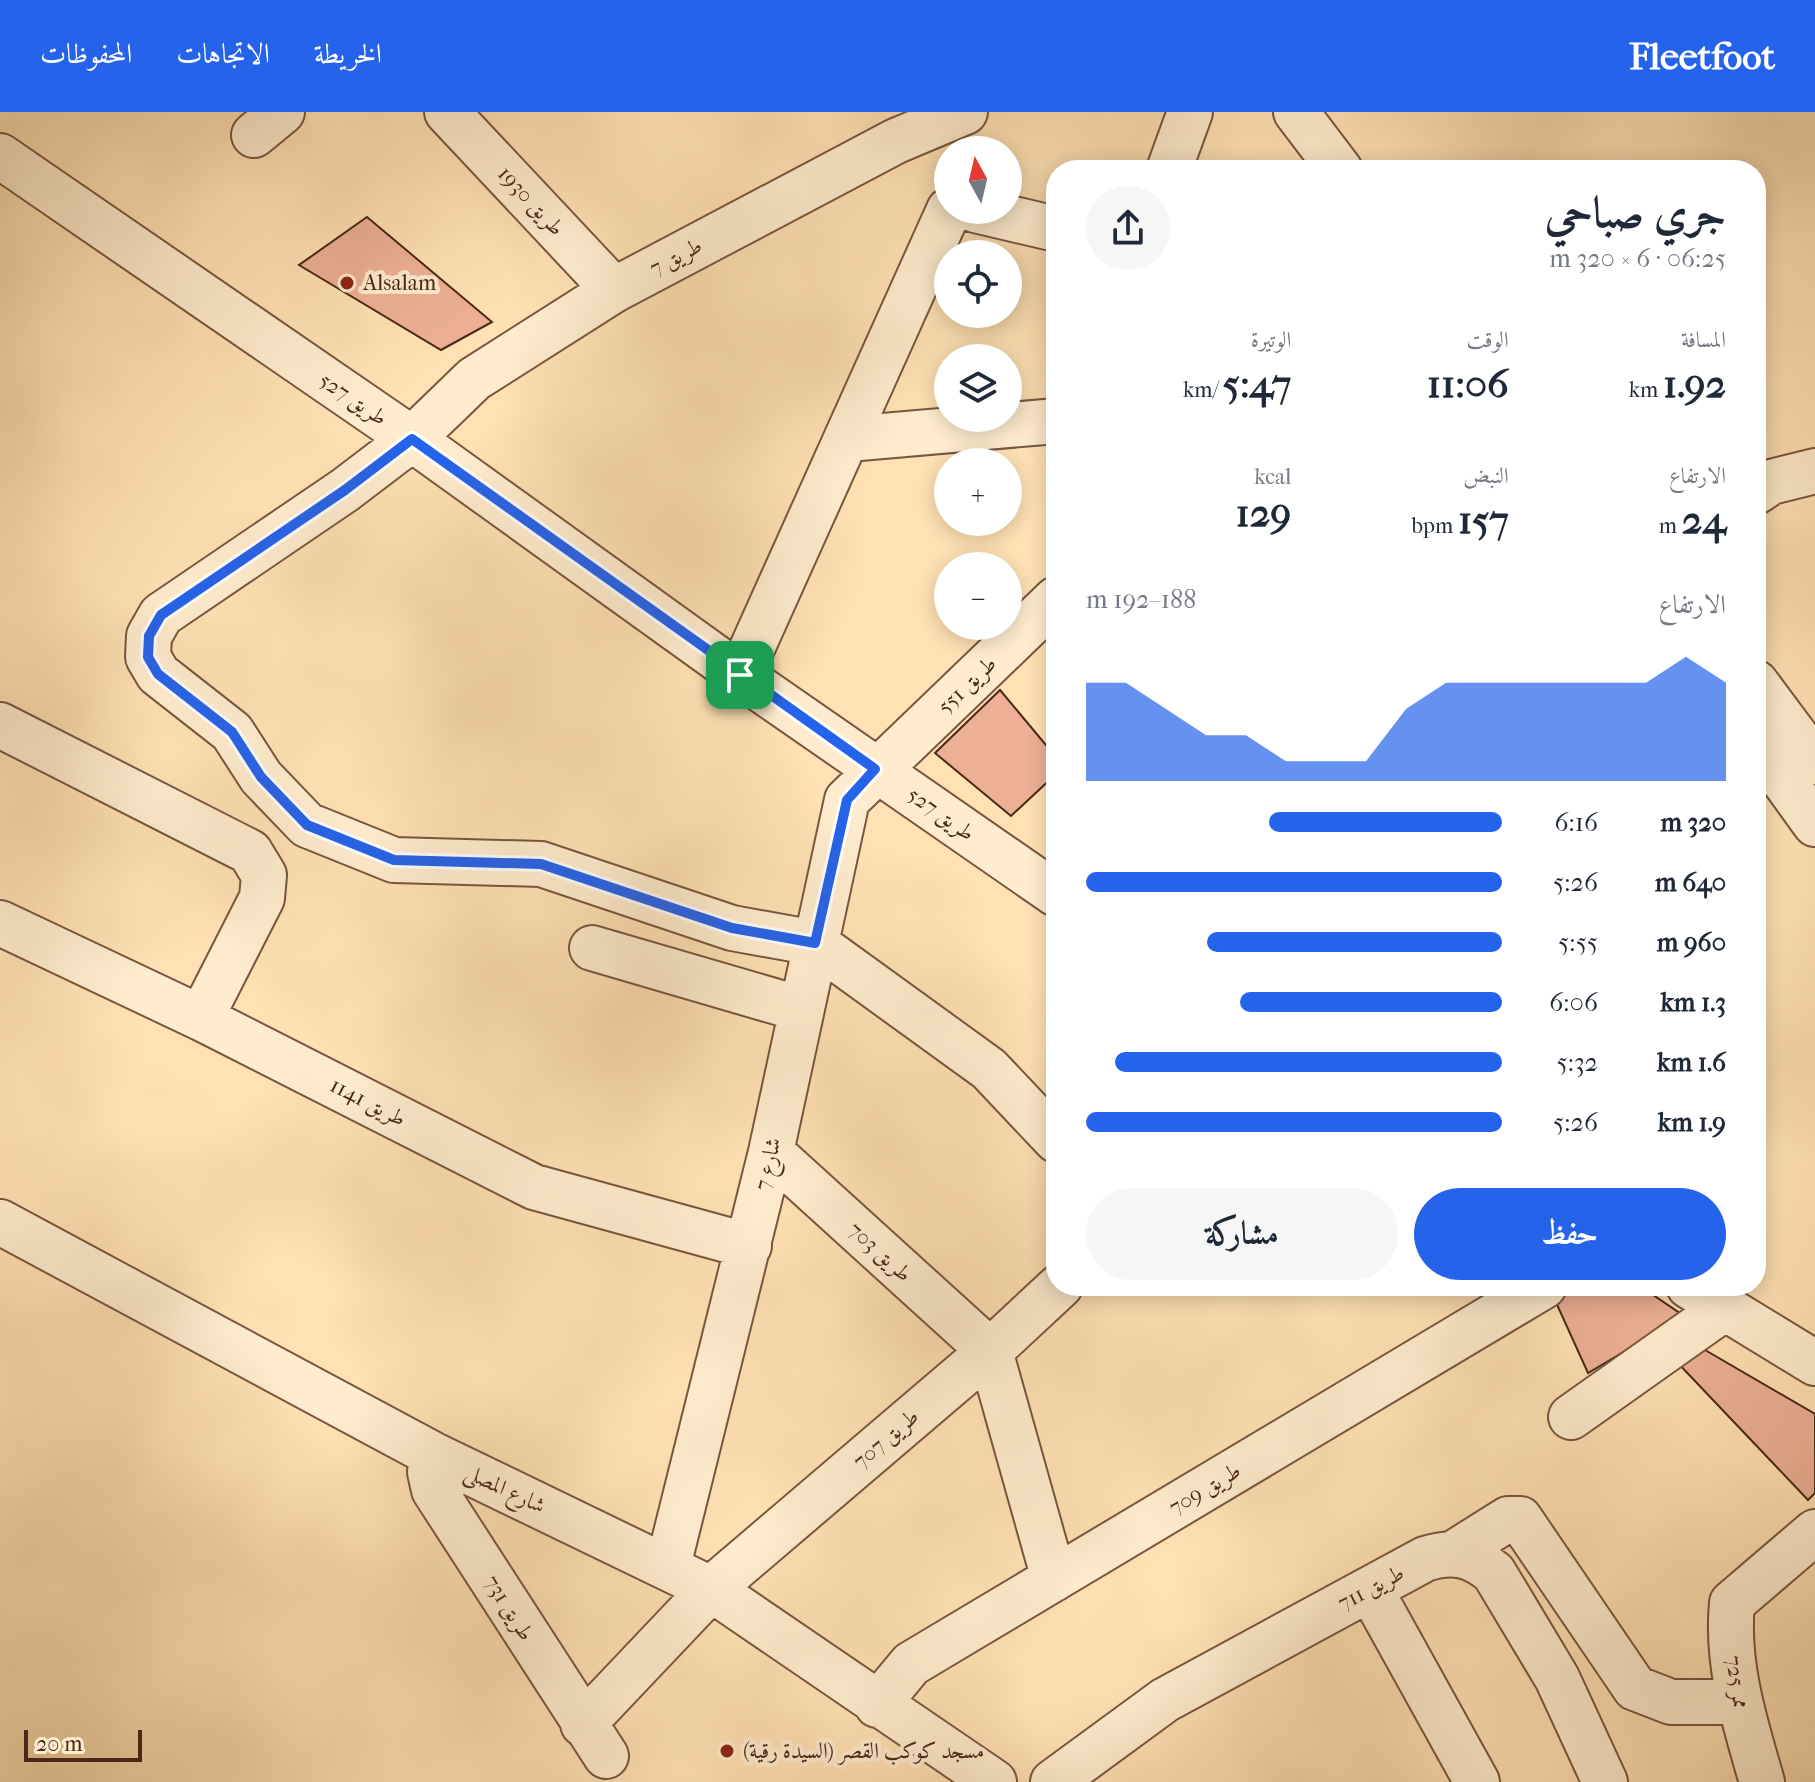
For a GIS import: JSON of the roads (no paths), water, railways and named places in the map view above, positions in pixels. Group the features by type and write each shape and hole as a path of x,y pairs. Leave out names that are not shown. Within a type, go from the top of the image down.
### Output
{"street":[{"name":"طريق 1930","path":"447,112 614,290"},
{"name":"طريق 7","path":"815,943 732,928 541,864 394,860 307,825 261,777 232,732 158,674 148,657 149,636 161,615 345,490 412,439 474,379 614,290 896,141 965,112"},
{"path":"967,136 973,112"},
{"path":"1173,160 1190,112"},
{"path":"1296,112 1332,160"},
{"name":"طريق 527","path":"0,156 412,439 740,675 1046,887"},
{"path":"1022,221 1046,227"},
{"path":"740,675 943,224"},
{"path":"848,439 1046,422"},
{"path":"1766,485 1815,471"},
{"name":"طريق 551","path":"875,769 1046,608"},
{"path":"1766,696 1815,762"},
{"path":"0,725 250,852 264,875 262,898 201,1018"},
{"path":"1766,756 1815,824"},
{"name":"شارع 7","path":"668,1566 771,1152 847,800 875,769"},
{"name":"طريق 1141","path":"0,923 201,1018 534,1187 749,1246"},
{"path":"815,943 989,1069 1046,1129"},
{"path":"592,948 801,1009"},
{"name":"طريق 703","path":"771,1152 990,1351"},
{"name":"شارع المصلى","path":"0,1222 432,1454 711,1589 994,1782"},
{"name":"طريق 707","path":"594,1740 711,1589 990,1351 1049,1296"},
{"name":"طريق 709","path":"877,1705 911,1664 1527,1296"},
{"path":"1571,1417 1707,1297 1815,1363"},
{"path":"990,1351 1054,1579"},
{"name":"طريق 731","path":"432,1454 430,1472 434,1490 594,1740"},
{"name":"طريق 711","path":"1053,1782 1165,1700 1425,1559 1454,1553 1508,1519 1520,1519 1635,1688 1671,1702 1738,1702"},
{"name":"ممر 725","path":"1762,1782 1738,1702 1729,1630 1732,1603 1815,1532"},
{"path":"1454,1553 1483,1563 1494,1573 1557,1678 1605,1782"},
{"path":"1370,1589 1477,1782"}],"place":[{"name":"Alsalam","path":"347,283"},
{"name":"مسجد كوكب القصر (السيدة رقية)","path":"727,1751"}]}
